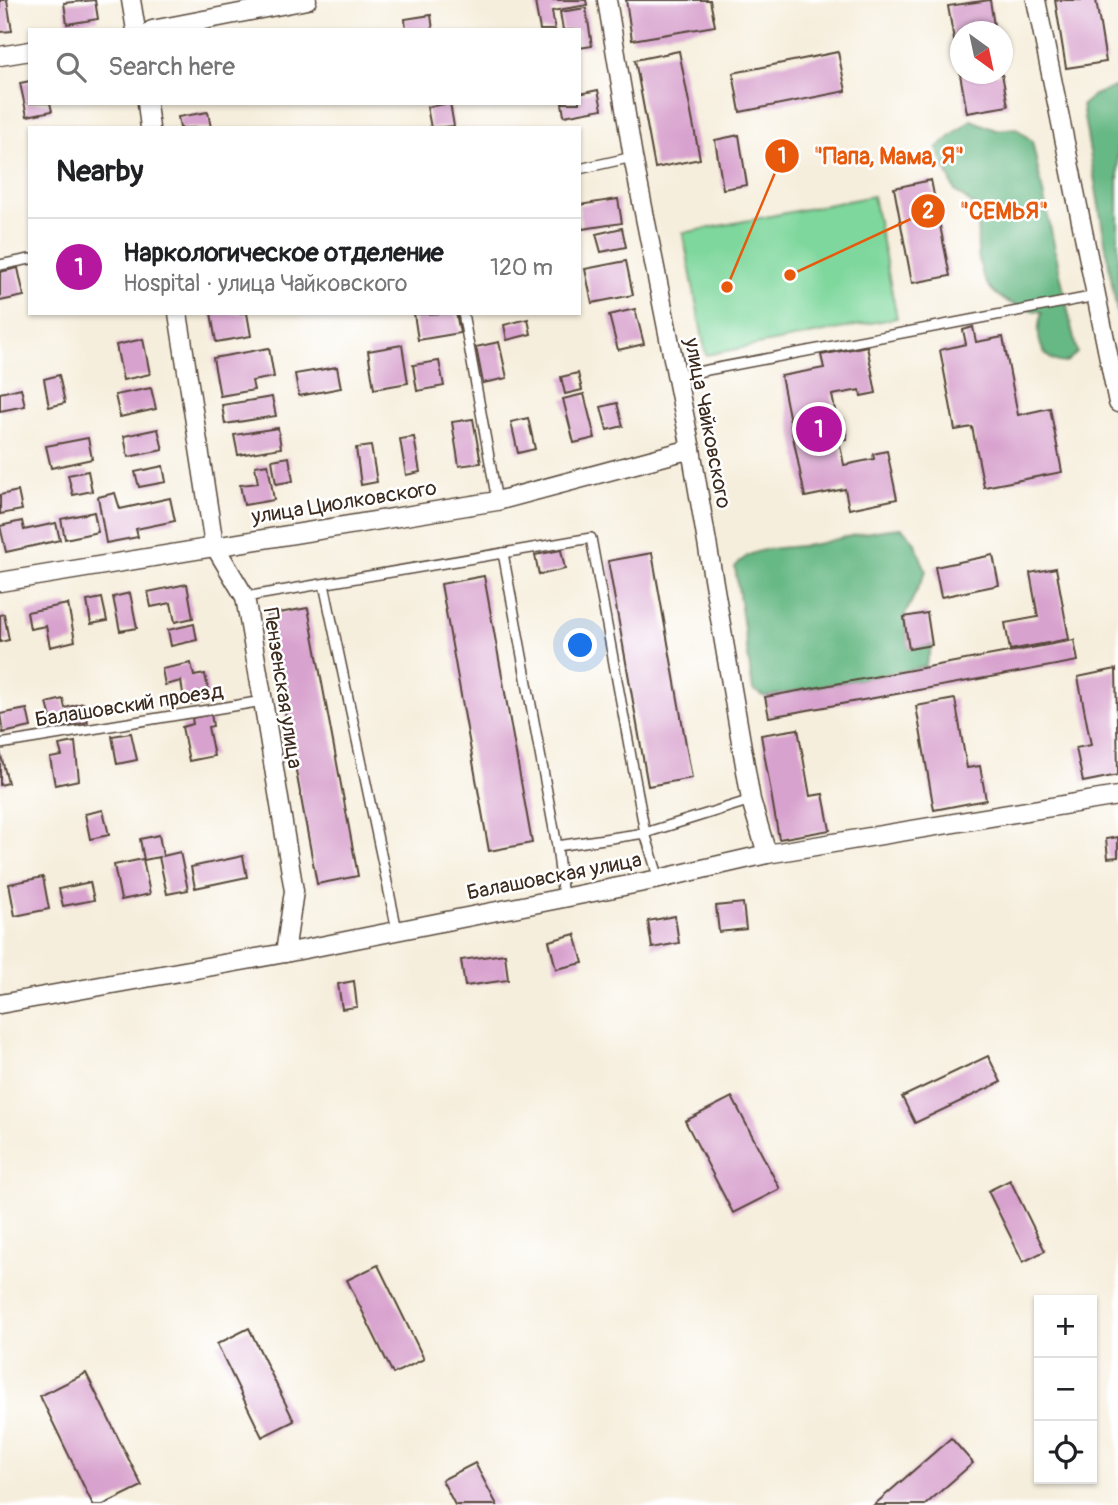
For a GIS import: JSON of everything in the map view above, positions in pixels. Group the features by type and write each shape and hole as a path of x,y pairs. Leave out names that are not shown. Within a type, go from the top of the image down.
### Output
{"street":[{"path":"131,0 136,28"},
{"path":"162,28 307,0"},
{"name":"улица Чайковского","path":"607,0 633,158 691,449 751,800 767,854"},
{"path":"1036,0 1118,403"},
{"path":"0,56 28,51"},
{"path":"147,105 150,126"},
{"name":"Пензенская улица","path":"178,315 214,545 245,597 263,701 294,891 285,953"},
{"name":"улица Циолковского","path":"0,581 497,501 691,449"},
{"name":"Балашовская улица","path":"0,1004 285,953 659,879 767,854 1118,796"}],"lane":[{"path":"581,169 633,158"},
{"path":"0,265 28,259"},
{"path":"677,376 1096,296"},
{"path":"463,315 497,501"},
{"path":"245,597 591,538 645,833 659,879"},
{"path":"503,553 557,846 563,898"},
{"path":"324,584 397,930"},
{"name":"Балашовский проезд","path":"0,744 263,701"},
{"path":"557,846 645,833 751,800"}],"green space":[{"path":"1114,87 1118,89 1118,319 1082,105 1094,95"},
{"path":"971,120 996,130 1016,128 1032,141 1077,353 1065,363 1056,361 1044,352 1039,337 1042,312 1004,300 992,290 984,278 978,248 979,209 955,191 937,148"},
{"path":"873,196 897,318 706,355 683,233"},
{"path":"902,528 914,541 926,571 904,617 909,649 932,645 925,667 765,697 753,690 735,567 743,559 762,550 806,546"}],"building":[{"path":"0,0 7,0 12,31 0,32"},
{"path":"95,0 98,19 67,24 64,3"},
{"path":"586,0 587,5 552,11 555,28 540,28 535,2"},
{"path":"626,0 710,0 715,26 632,40"},
{"path":"990,0 993,21 951,21 948,6"},
{"path":"1055,0 1096,0 1106,62 1066,68"},
{"path":"586,8 592,46 581,48 581,28 563,28 560,12"},
{"path":"431,15 433,28 406,28 405,19"},
{"path":"679,51 700,159 655,168 635,60"},
{"path":"838,52 846,91 740,112 733,73"},
{"path":"28,81 28,105 50,105 52,111 27,116 20,83"},
{"path":"962,84 1004,84 1008,106 967,113"},
{"path":"598,90 602,109 564,116 562,105 581,105 581,94"},
{"path":"450,105 454,126 431,126 427,107"},
{"path":"208,112 211,126 180,126 178,117"},
{"path":"739,135 747,185 723,189 715,140"},
{"path":"931,180 950,276 912,283 894,188"},
{"path":"618,199 622,223 582,229 581,205"},
{"path":"622,228 626,247 601,252 596,234"},
{"path":"626,261 633,295 592,303 585,269"},
{"path":"18,268 24,296 0,301 0,272"},
{"path":"635,309 644,344 618,350 609,315"},
{"path":"211,315 247,315 251,336 216,342"},
{"path":"414,315 456,315 460,333 418,340"},
{"path":"528,319 531,334 507,340 504,325"},
{"path":"973,327 976,342 1003,337 1018,415 1050,408 1062,472 984,487 972,427 955,430 940,350 966,344 963,330"},
{"path":"143,339 150,374 123,380 116,345"},
{"path":"499,342 507,378 483,383 476,347"},
{"path":"402,345 408,383 374,389 368,351"},
{"path":"867,346 876,393 861,396 860,390 832,395 837,420 844,419 847,439 839,440 844,465 874,459 873,454 887,451 897,499 849,509 845,489 805,497 781,376 824,368 821,355"},
{"path":"269,348 274,377 252,381 254,390 220,396 213,358"},
{"path":"439,361 444,386 417,391 413,365"},
{"path":"337,367 341,388 299,396 295,374"},
{"path":"578,373 582,390 565,394 561,377"},
{"path":"59,375 65,403 49,407 44,379"},
{"path":"21,388 25,406 0,411 0,393"},
{"path":"151,388 156,409 120,417 115,395"},
{"path":"584,394 595,438 574,443 563,399"},
{"path":"272,397 276,416 225,424 222,405"},
{"path":"617,403 623,426 607,430 601,407"},
{"path":"528,418 535,449 518,453 511,422"},
{"path":"473,419 481,463 459,466 452,422"},
{"path":"278,428 281,448 238,455 234,435"},
{"path":"158,429 163,450 128,457 124,436"},
{"path":"414,437 420,472 406,475 400,439"},
{"path":"88,438 92,459 51,468 46,446"},
{"path":"371,446 377,482 361,485 356,448"},
{"path":"289,457 293,481 276,484 272,460"},
{"path":"268,464 274,500 244,505 240,485 258,483 255,466"},
{"path":"163,466 166,482 139,487 135,472"},
{"path":"88,471 92,491 73,495 68,475"},
{"path":"18,491 22,510 0,514 0,495"},
{"path":"115,493 120,509 170,498 175,521 136,529 138,537 106,543 98,497"},
{"path":"94,512 98,532 65,539 61,519"},
{"path":"22,521 24,530 56,523 60,540 6,552 0,526"},
{"path":"561,550 565,569 539,575 535,555"},
{"path":"652,553 692,778 648,786 608,561"},
{"path":"993,555 999,585 941,597 935,567"},
{"path":"1056,568 1069,639 1010,650 1005,623 1038,617 1030,573"},
{"path":"484,576 532,843 489,851 441,584"},
{"path":"187,584 193,618 175,622 171,603 151,607 148,592"},
{"path":"130,593 137,628 120,631 113,597"},
{"path":"102,598 107,621 91,624 87,601"},
{"path":"68,604 75,641 50,647 46,626 30,629 27,612"},
{"path":"308,608 358,876 317,884 267,615"},
{"path":"927,613 932,645 909,649 904,617"},
{"path":"4,614 9,640 0,642 0,615"},
{"path":"194,624 197,640 171,646 168,630"},
{"path":"1074,640 1078,661 769,717 765,697"},
{"path":"191,663 194,676 205,674 210,699 185,705 181,681 165,685 162,669"},
{"path":"1116,669 1118,775 1083,782 1076,748 1091,745 1078,677"},
{"path":"63,699 65,708 83,703 88,722 54,730 47,703"},
{"path":"955,699 967,768 980,766 986,800 934,810 916,706"},
{"path":"27,709 31,727 3,733 0,714"},
{"path":"211,714 213,726 208,727 214,756 189,761 182,727 193,724 192,718"},
{"path":"798,729 810,796 823,794 830,830 779,839 761,735"},
{"path":"131,733 137,760 117,764 112,736"},
{"path":"75,742 79,780 55,785 50,758 62,756 59,745"},
{"path":"0,751 8,783 0,785"},
{"path":"103,810 109,835 90,839 85,814"},
{"path":"159,835 163,856 180,852 188,890 167,894 159,857 144,860 140,839"},
{"path":"1118,837 1118,857 1108,858 1106,839"},
{"path":"243,856 247,877 195,888 191,867"},
{"path":"143,859 150,894 121,900 114,865"},
{"path":"43,877 49,909 15,916 9,884"},
{"path":"90,882 94,900 63,906 59,889"},
{"path":"743,903 746,929 719,932 716,906"},
{"path":"675,916 679,943 652,948 648,921"},
{"path":"575,934 583,963 556,969 549,941"},
{"path":"505,954 508,980 465,986 461,960"},
{"path":"354,981 357,1007 342,1009 338,984"},
{"path":"988,1056 1001,1082 915,1123 902,1097"},
{"path":"732,1097 780,1189 733,1213 685,1121"},
{"path":"1010,1180 1045,1251 1023,1262 988,1191"},
{"path":"378,1265 424,1359 393,1374 347,1280"},
{"path":"249,1328 294,1421 262,1437 217,1344"},
{"path":"86,1373 142,1486 103,1505 93,1505 40,1396"},
{"path":"951,1438 973,1463 925,1505 874,1505"},
{"path":"475,1463 497,1505 455,1505 442,1480"}],"place":[{"name":"\"СЕМЬЯ\"","path":"790,275"},
{"name":"\"Папа, Мама, Я\"","path":"727,287"},
{"name":"Наркологическое отделение","path":"819,429"}]}
